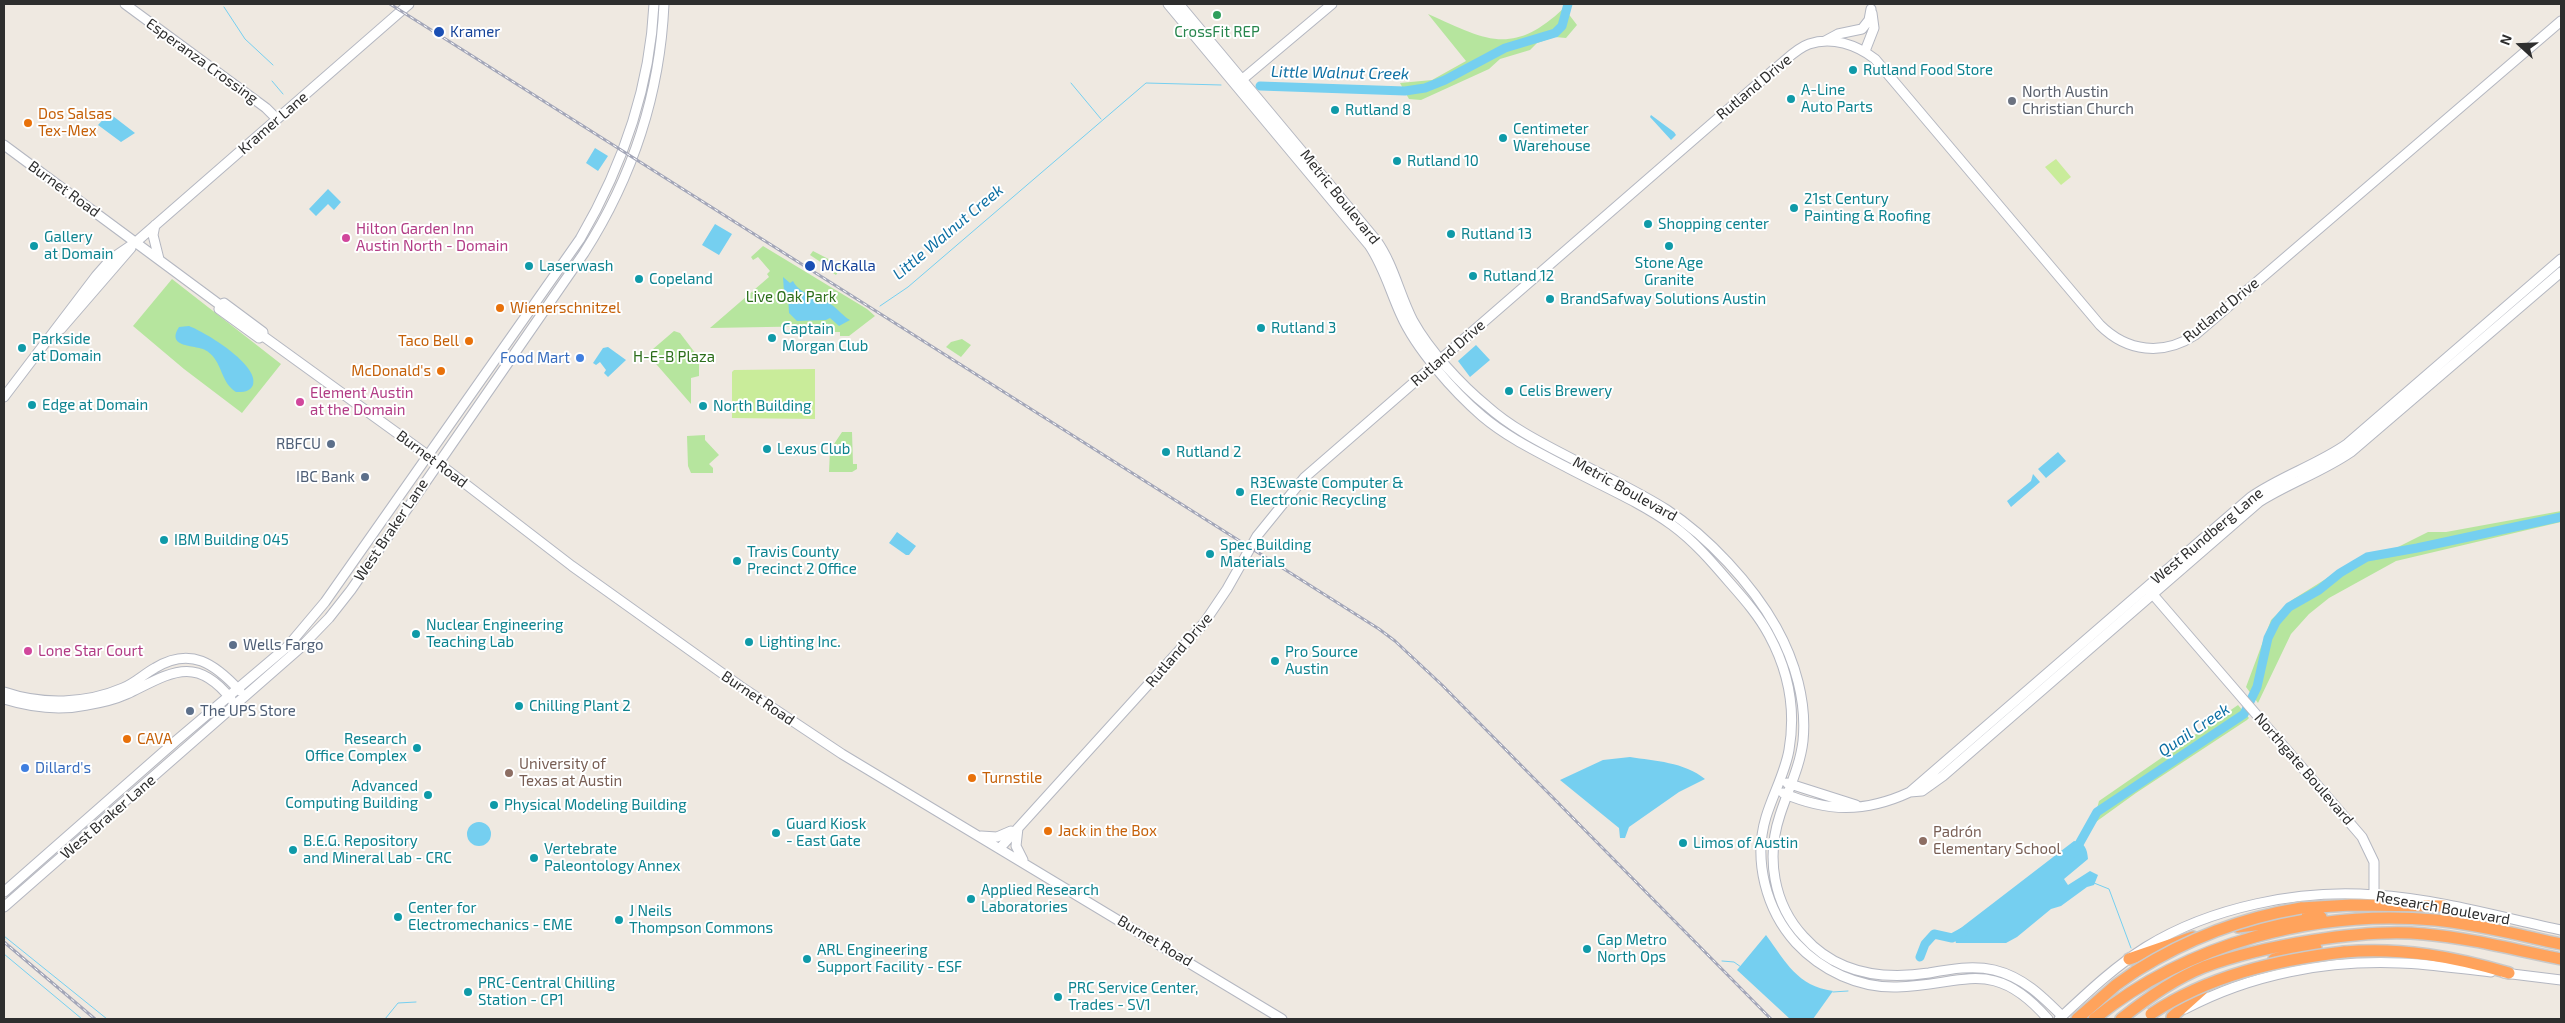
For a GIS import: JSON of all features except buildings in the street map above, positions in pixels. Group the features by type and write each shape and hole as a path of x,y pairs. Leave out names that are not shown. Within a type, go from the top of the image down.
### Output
{"highway":[{"path":"2077,1019 2116,985 2174,948 2216,930 2252,918 2300,908 2352,905 2444,906"},
{"path":"2128,959 2188,938 2234,928 2339,916 2363,919 2433,920 2561,944"},
{"path":"2094,1019 2151,979 2217,948 2311,926 2363,919"},
{"path":"2170,1018 2192,997 2230,974 2288,955 2336,944 2361,934"},
{"path":"2121,1019 2165,987 2203,967 2254,953 2361,934 2422,934 2561,959"},
{"path":"2147,1017 2183,994 2228,976 2280,963 2344,952 2382,950 2424,953 2509,973"}],"main road":[{"name":"Esperanza Crossing","path":"125,4 266,108 277,119"},
{"name":"Kramer Lane","path":"4,397 57,326 111,259 136,242 409,4"},
{"name":"West Braker Lane","path":"4,892 288,646 318,612 429,456 580,239 593,217 623,150 645,73 654,4"},
{"name":"West Braker Lane","path":"4,907 300,648 329,618 351,590 437,462 595,235 612,204 633,157 656,75 664,4"},
{"name":"Metric Boulevard","path":"1168,4 1239,82"},
{"name":"Metric Boulevard","path":"1179,4 1239,82 1342,206 1369,245 1385,262 1405,323 1477,411 1500,430 1523,444 1679,525 1746,601 1771,639 1783,668 1791,710 1789,752 1766,818 1761,851 1764,884 1772,906 1790,936 1811,957 1841,976 1865,984 1894,987 1956,978 1990,980 2018,991 2048,1019"},
{"path":"1239,82 1332,4"},
{"path":"1823,42 1838,34 1862,29 1870,7"},
{"path":"1865,51 1874,28 1870,7"},
{"name":"Rutland Drive","path":"1000,848 1204,623 1228,589 1257,536 1304,478 1784,61 1808,44 1823,42 1842,43 1865,51 1889,74 2106,332 2129,345 2158,349 2176,345 2195,335 2561,21"},
{"path":"645,73 656,75"},
{"name":"Burnet Road","path":"4,145 220,305 224,303 263,332 263,336 429,456 572,566 740,686 842,754 1282,1019"},
{"path":"155,225 153,235 159,260"},
{"name":"West Rundberg Lane","path":"1780,780 1856,805 1891,799 1910,792 1951,764 2244,509 2265,487 2332,454 2346,444 2561,259"},
{"name":"West Rundberg Lane","path":"2244,509 2338,461 2351,452 2561,272"},
{"name":"Metric Boulevard","path":"1438,362 1485,405 1528,436 1648,499 1679,525 1719,554 1766,610 1780,635 1796,677 1804,717 1800,756 1792,784 1776,826 1773,852 1775,881 1782,903 1798,930 1817,950 1844,966 1868,974 1894,977 1967,968 1993,970 2014,977 2033,988 2060,1018"},
{"path":"1523,444 1528,436"},
{"name":"Northgate Boulevard","path":"2150,591 2362,837 2374,862 2374,895"},
{"path":"1771,639 1780,635"},
{"path":"185,658 185,670"},
{"path":"124,691 166,662 185,658 206,662 218,668 246,696"},
{"path":"4,699 36,707 81,703 124,691 164,674 185,670 216,682 236,705"},
{"path":"4,692 35,699 81,703"},
{"path":"4,699 8,697 44,703 56,701"},
{"path":"1775,790 1810,804 1840,809 1843,805 1856,805"},
{"path":"979,835 1002,836 1018,827"},
{"path":"1018,827 1016,846 1024,862"},
{"name":"Research Boulevard","path":"2060,1018 2106,975 2154,943 2181,930 2241,909 2313,896 2374,895 2444,906 2561,930"},
{"path":"1772,906 1782,903"},
{"path":"2170,1018 2223,991 2246,983 2288,972 2335,964 2400,963 2509,973 2561,980"},
{"path":"1865,984 1868,974"},
{"path":"1894,977 1894,987"}],"green space":[{"path":"1564,8 1577,25 1566,38 1555,37 1537,43 1530,50 1500,59 1489,69 1421,100 1409,99 1400,83 1432,80 1466,61 1428,14 1466,31 1498,39 1513,38 1529,33 1546,23"},
{"path":"2056,159 2071,177 2061,185 2045,167"},
{"name":"Live Oak Park","path":"763,246 867,309 875,316 849,336 840,336 840,332 824,332 824,326 710,328 769,277 767,274 770,271 758,257 753,260 751,257"},
{"path":"813,251 842,266 836,275 833,273 834,271 810,255"},
{"path":"172,279 281,364 242,413 184,369 133,326"},
{"name":"H-E-B Plaza","path":"674,331 680,333 699,358 699,376 691,378 691,404 650,357 653,349"},
{"path":"962,339 971,345 961,357 946,347 951,342"},
{"path":"815,369 815,419 732,418 732,372 734,370"},
{"path":"842,432 852,432 853,464 857,464 857,469 852,472 829,472 830,450"},
{"path":"705,435 705,440 719,455 709,464 713,468 713,473 691,473 688,466 687,436"},
{"path":"2561,511 2561,522 2396,561 2329,598 2309,614 2291,634 2258,703 2246,687 2271,620 2292,600 2361,557 2396,548 2428,532 2446,532"},
{"path":"2238,705 2249,718 2247,720 2136,793 2093,824 2099,801"}],"water":[{"path":"109,113 135,133 121,142 98,125"},
{"path":"1651,115 1674,132 1676,135 1671,140 1650,117"},
{"path":"595,148 608,156 598,171 586,163"},
{"path":"328,189 341,202 334,210 328,204 316,216 309,209"},
{"path":"715,224 732,234 719,255 702,245"},
{"path":"783,277 790,283 793,281 805,293 832,305 850,320 839,326 830,318 826,320 797,321 789,313 788,296 784,292"},
{"path":"189,326 218,342 240,359 253,377 253,385 250,389 244,392 236,392 227,383 216,361 207,351 184,345 176,339 179,327"},
{"path":"1476,345 1490,360 1470,377 1458,361"},
{"path":"608,347 626,360 608,377 604,373 606,370 600,362 596,365 593,363 603,348"},
{"path":"2058,452 2066,461 2046,478 2038,469"},
{"path":"2033,474 2040,482 2011,507 2007,501 2031,481"},
{"path":"897,532 916,546 909,555 906,555 889,543"},
{"path":"1630,757 1679,766 1697,773 1705,779 1679,792 1629,827 1625,838 1620,838 1619,828 1560,780 1603,760"},
{"path":"479,822 487,826 491,834 487,842 479,846 471,842 467,834 471,826"},
{"path":"2074,841 2081,843 2085,847 2088,859 2064,879 2068,885 2090,871 2098,875 2094,885 2087,887 2061,906 2051,909 2017,937 2006,943 1956,943 1953,934"},
{"path":"1766,935 1786,963 1801,978 1810,984 1833,991 1813,1019 1790,1019 1737,970"}],"waterway":[{"name":"Little Walnut Creek","path":"1260,86 1405,91 1425,88 1445,80 1505,48 1555,33 1562,26 1568,4"},
{"path":"224,7 245,39 273,65"},
{"path":"272,81 283,94"},
{"name":"Little Walnut Creek","path":"1071,83 1101,119"},
{"name":"Little Walnut Creek","path":"880,306 908,287 1146,83 1221,85"},
{"name":"Quail Creek","path":"2074,853 2097,812 2244,714 2257,687 2268,638 2276,622 2289,607 2319,590 2340,573 2367,557 2561,517"},
{"path":"2094,883 2109,889 2131,948"},
{"name":"Quail Creek","path":"1920,957 1925,944 1934,934 1952,938 1963,932"},
{"path":"4,936 107,1019"},
{"path":"4,954 82,1019"},
{"name":"Quail Creek","path":"1722,961 1734,962 1741,967"},
{"name":"Quail Creek","path":"1833,992 1848,991"},
{"path":"385,1019 398,1003 416,1002"}],"railway":[{"path":"390,4 1379,629 1395,641 1442,685 1771,1019"},
{"path":"4,942 95,1019"}],"place":[{"name":"CrossFit REP","path":"1217,15"},
{"name":"Kramer","path":"439,32"},
{"name":"Rutland Food Store","path":"1853,70"},
{"name":"A-Line Auto Parts","path":"1791,99"},
{"name":"North Austin Christian Church","path":"2012,101"},
{"name":"Rutland 8","path":"1335,110"},
{"name":"Dos Salsas Tex-Mex","path":"28,123"},
{"name":"Centimeter Warehouse","path":"1503,138"},
{"name":"Rutland 10","path":"1397,161"},
{"name":"21st Century Painting & Roofing","path":"1794,208"},
{"name":"Shopping center","path":"1648,224"},
{"name":"Rutland 13","path":"1451,234"},
{"name":"Hilton Garden Inn Austin North - Domain","path":"346,238"},
{"name":"Gallery at Domain","path":"34,246"},
{"name":"Stone Age Granite","path":"1669,246"},
{"name":"Laserwash","path":"529,266"},
{"name":"McKalla","path":"810,266"},
{"name":"Rutland 12","path":"1473,276"},
{"name":"Copeland","path":"639,279"},
{"name":"BrandSafway Solutions Austin","path":"1550,299"},
{"name":"Wienerschnitzel","path":"500,308"},
{"name":"Rutland 3","path":"1261,328"},
{"name":"Captain Morgan Club","path":"772,338"},
{"name":"Taco Bell","path":"469,341"},
{"name":"Parkside at Domain","path":"22,348"},
{"name":"Food Mart","path":"580,358"},
{"name":"McDonald's","path":"441,371"},
{"name":"Celis Brewery","path":"1509,391"},
{"name":"Element Austin at the Domain","path":"300,402"},
{"name":"Edge at Domain","path":"32,405"},
{"name":"North Building","path":"703,406"},
{"name":"RBFCU","path":"331,444"},
{"name":"Lexus Club","path":"767,449"},
{"name":"Rutland 2","path":"1166,452"},
{"name":"IBC Bank","path":"365,477"},
{"name":"R3Ewaste Computer & Electronic Recycling","path":"1240,492"},
{"name":"IBM Building 045","path":"164,540"},
{"name":"Spec Building Materials","path":"1210,554"},
{"name":"Travis County Precinct 2 Office","path":"737,561"},
{"name":"Nuclear Engineering Teaching Lab","path":"416,634"},
{"name":"Lighting Inc.","path":"749,642"},
{"name":"Wells Fargo","path":"233,645"},
{"name":"Lone Star Court","path":"28,651"},
{"name":"Pro Source Austin","path":"1275,661"},
{"name":"Chilling Plant 2","path":"519,706"},
{"name":"The UPS Store","path":"190,711"},
{"name":"CAVA","path":"127,739"},
{"name":"Research Office Complex","path":"417,748"},
{"name":"Dillard's","path":"25,768"},
{"name":"University of Texas at Austin","path":"509,773"},
{"name":"Turnstile","path":"972,778"},
{"name":"Advanced Computing Building","path":"428,795"},
{"name":"Physical Modeling Building","path":"494,805"},
{"name":"Jack in the Box","path":"1048,831"},
{"name":"Guard Kiosk - East Gate","path":"776,833"},
{"name":"Padrón Elementary School","path":"1923,841"},
{"name":"Limos of Austin","path":"1683,843"},
{"name":"B.E.G. Repository and Mineral Lab - CRC","path":"293,850"},
{"name":"Vertebrate Paleontology Annex","path":"534,858"},
{"name":"Applied Research Laboratories","path":"971,899"},
{"name":"Center for Electromechanics - EME","path":"398,917"},
{"name":"J Neils Thompson Commons","path":"619,920"},
{"name":"Cap Metro North Ops","path":"1587,949"},
{"name":"ARL Engineering Support Facility - ESF","path":"807,959"},
{"name":"PRC-Central Chilling Station - CP1","path":"468,992"},
{"name":"PRC Service Center, Trades - SV1","path":"1058,997"}]}
